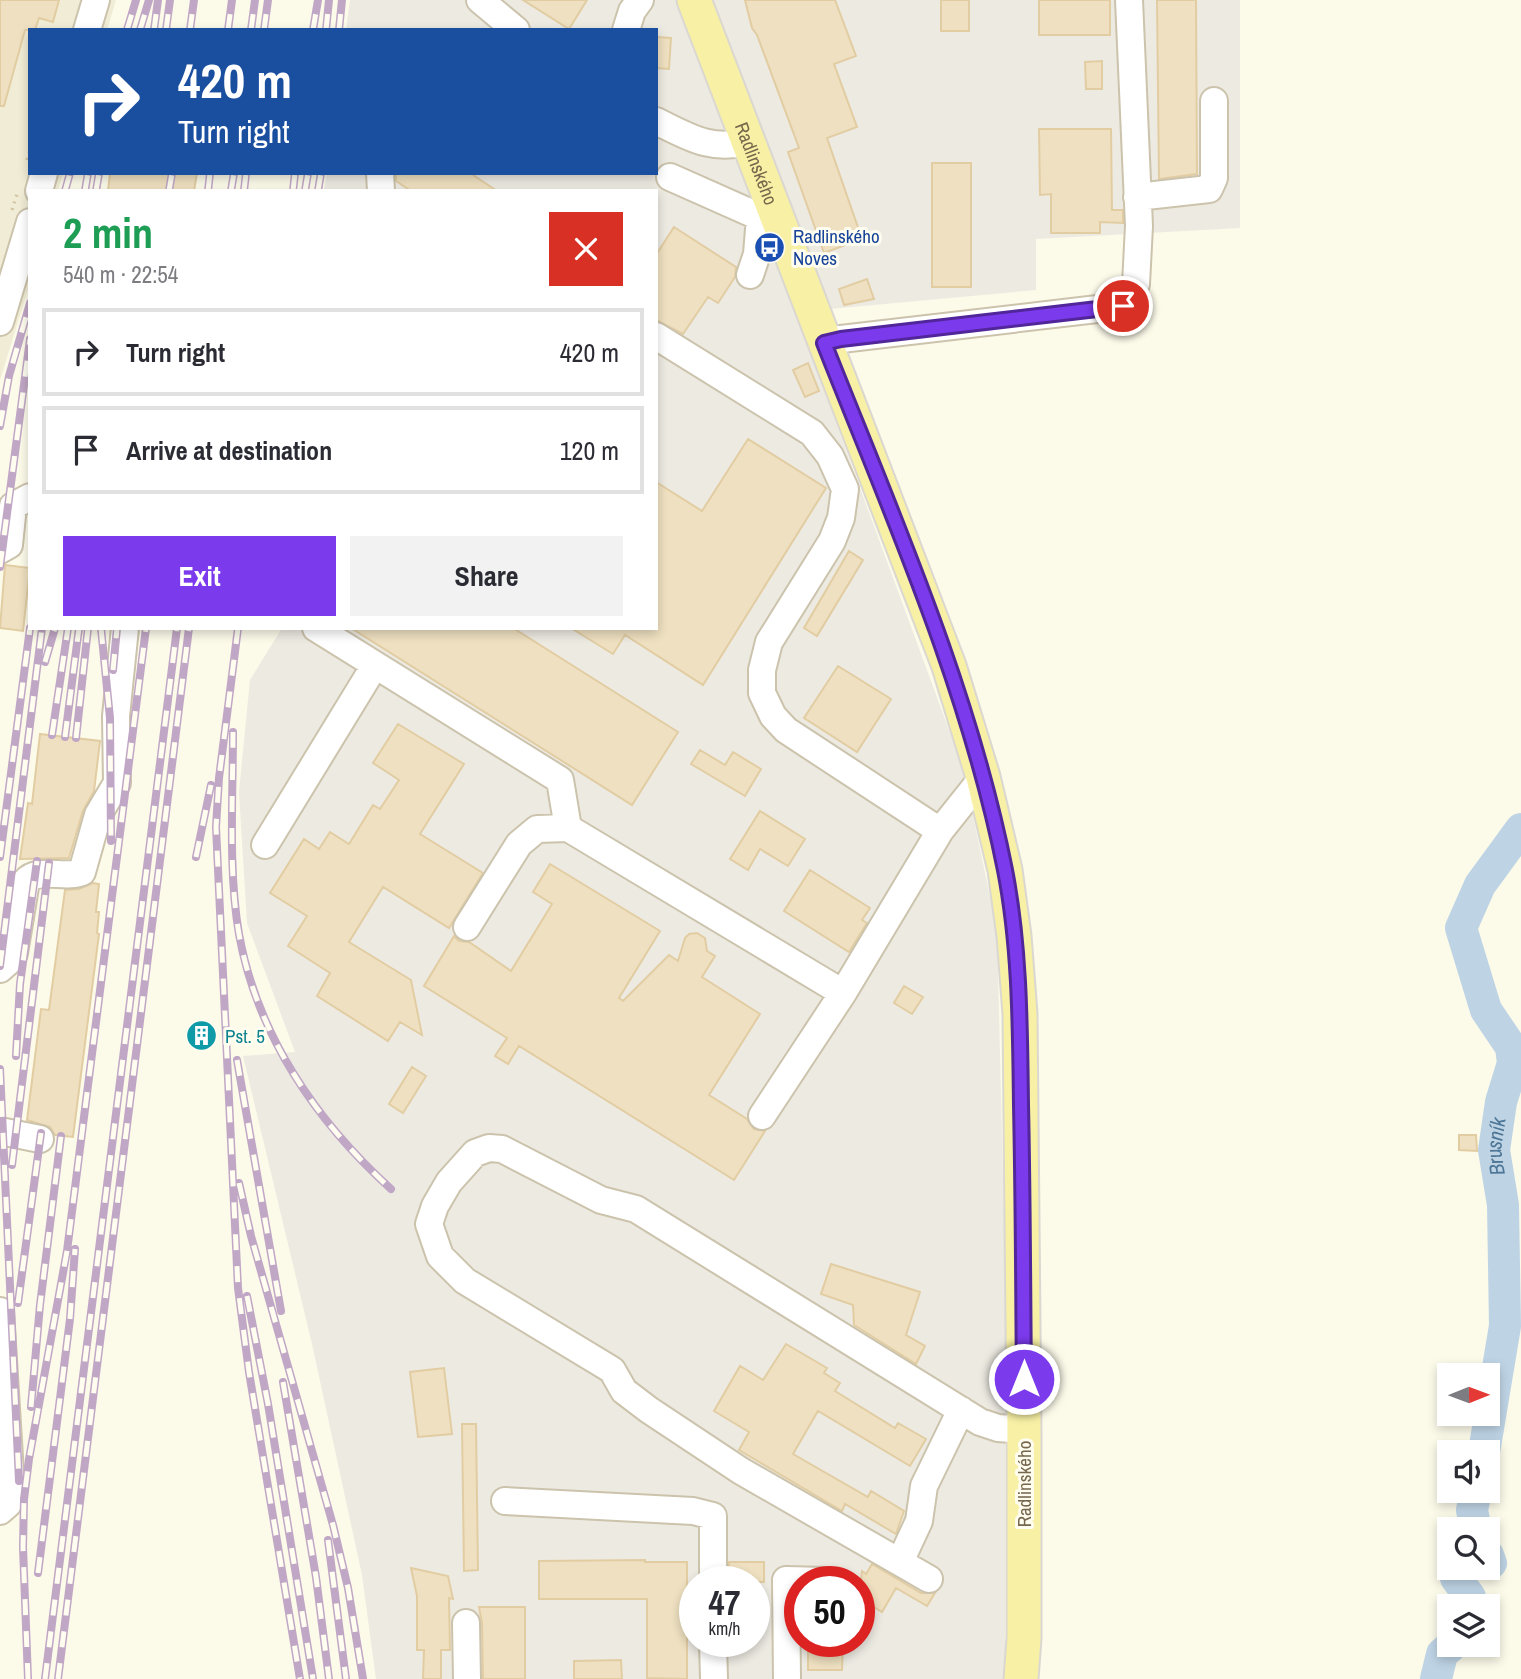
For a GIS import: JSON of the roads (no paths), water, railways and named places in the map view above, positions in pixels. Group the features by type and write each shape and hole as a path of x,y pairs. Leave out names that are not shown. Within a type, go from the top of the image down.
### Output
{"main road":[{"name":"Radlinského","path":"694,0 747,142 767,215 824,343 948,666 983,777 1010,900 1020,1014 1024,1430 1024,1638 1021,1679"}],"street":[{"path":"88,28 96,0"},
{"path":"480,0 514,28"},
{"path":"824,343 1123,306 1136,284 1139,226 1129,0"},
{"path":"1137,197 1209,189 1214,178 1214,101"},
{"path":"658,122 707,144 722,147 747,142"},
{"path":"670,177 767,215 750,275"},
{"path":"0,322 20,218"},
{"path":"658,338 812,433 830,456 845,489 841,519 832,541 769,642 762,670 762,693 773,716 786,730 940,831"},
{"path":"0,550 9,545 13,506 28,497"},
{"path":"0,968 14,953 26,881 34,875 73,876 82,872 98,815 117,783 116,716 125,630"},
{"path":"319,630 560,780 568,828"},
{"path":"265,845 375,665"},
{"path":"762,1116 843,993 940,831 983,777"},
{"path":"467,927 519,844 537,829 568,828 843,993"},
{"path":"0,1131 40,1139"},
{"path":"929,1579 741,1471 624,1391 612,1370 465,1281 440,1256 429,1224 435,1206 449,1182 475,1153 489,1148 502,1149 601,1200 636,1209 961,1410 989,1425 1024,1430"},
{"path":"0,1311 11,1490 8,1504 0,1511"},
{"path":"900,1562 919,1521 924,1486 961,1410"},
{"path":"505,1501 693,1511 713,1516 713,1566"},
{"path":"466,1623 467,1679"},
{"path":"714,1657 715,1679"},
{"path":"787,1657 787,1679"}],"waterway":[{"name":"Brusník","path":"1486,1440 1505,1326 1503,1205 1494,1150 1501,1102 1513,1063 1511,1047 1486,1010 1461,928 1480,885 1521,829"},
{"name":"Brusník","path":"1473,1503 1473,1517"},
{"name":"Brusník","path":"1457,1580 1468,1594"},
{"name":"Brusník","path":"1436,1679 1441,1657"}],"railway":[{"path":"128,28 136,0"},
{"path":"141,28 149,0"},
{"path":"154,28 158,0"},
{"path":"166,28 170,0"},
{"path":"190,28 194,0"},
{"path":"228,28 232,0"},
{"path":"251,28 255,0"},
{"path":"264,28 268,0"},
{"path":"313,28 318,0"},
{"path":"326,28 329,0"},
{"path":"339,28 342,0"},
{"path":"66,189 69,175"},
{"path":"85,189 88,175"},
{"path":"96,189 99,175"},
{"path":"169,189 172,175"},
{"path":"208,189 210,175"},
{"path":"231,189 234,175"},
{"path":"244,189 246,175"},
{"path":"293,189 295,175"},
{"path":"305,189 308,175"},
{"path":"318,189 321,175"},
{"path":"0,426 9,376 28,310"},
{"path":"0,567 28,354"},
{"path":"0,857 30,630"},
{"path":"0,966 42,630"},
{"path":"45,662 54,630"},
{"path":"52,735 68,630"},
{"path":"65,737 79,630"},
{"path":"76,738 88,630"},
{"path":"101,630 110,718 111,841"},
{"path":"113,670 117,630"},
{"path":"28,1679 24,1499 67,1251 146,630"},
{"path":"45,1679 177,630"},
{"path":"58,1679 189,630"},
{"path":"238,630 219,778 216,827 238,1288 249,1372 300,1679"},
{"path":"233,732 233,885 239,934 260,1007 275,1041 315,1105 338,1135 391,1189"},
{"path":"196,857 211,785"},
{"path":"16,1056 20,984 37,861"},
{"path":"12,1165 49,863"},
{"path":"237,1060 281,1311"},
{"path":"0,1069 19,1481"},
{"path":"18,1303 41,1133"},
{"path":"31,1407 40,1305 61,1136"},
{"path":"239,1183 251,1236 333,1525 348,1588 363,1679"},
{"path":"38,1573 70,1319 75,1249"},
{"path":"247,1296 268,1404 313,1679"},
{"path":"283,1382 316,1577 329,1679"},
{"path":"328,1540 346,1679"}],"place":[{"name":"Radlinského Noves","path":"770,247"},
{"name":"Pst. 5","path":"202,1036"}]}
